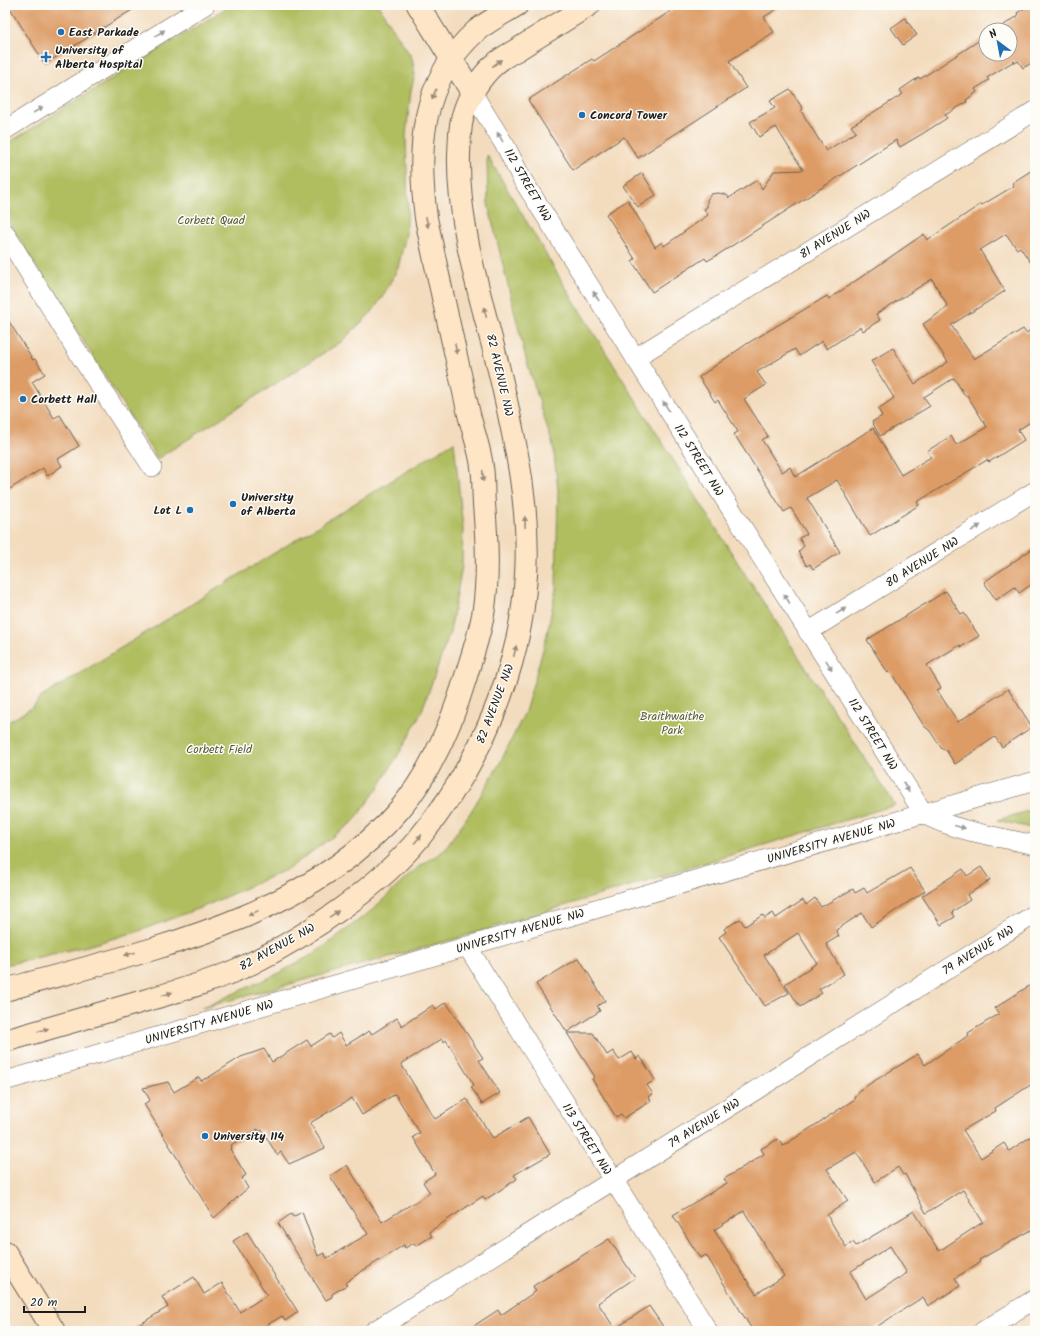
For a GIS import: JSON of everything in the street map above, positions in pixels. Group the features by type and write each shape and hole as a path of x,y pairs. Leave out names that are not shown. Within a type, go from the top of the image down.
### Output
{"main road":[{"name":"112 STREET NW","path":"418,5 473,94"},
{"path":"5,990 173,942 239,919 289,896 333,869 365,844 400,809 421,778 439,746 462,688 482,617 487,566 487,543 482,466 432,246 422,184 422,141 429,105 441,77 452,60 476,32 517,5"},
{"name":"82 AVENUE NW","path":"5,1041 210,981 250,964 296,939 340,910 391,868 420,838 467,769 482,740 511,664 519,632 526,575 526,547 525,497 513,428 462,212 459,174 461,127 464,112 473,94 494,64 589,5"},
{"path":"5,1252 54,1331"}],"street":[{"path":"5,130 205,5"},
{"name":"112 STREET NW","path":"473,94 506,147 522,179 924,814"},
{"name":"81 AVENUE NW","path":"636,358 1035,111"},
{"path":"5,233 74,346 152,467"},
{"name":"80 AVENUE NW","path":"808,632 1035,491"},
{"name":"UNIVERSITY AVENUE NW","path":"5,1081 1035,781"},
{"path":"924,814 938,821 957,827 1035,845"},
{"name":"79 AVENUE NW","path":"374,1331 1035,914"},
{"name":"113 STREET NW","path":"467,946 708,1331"},
{"path":"983,1331 1035,1299"}],"green space":[{"name":"Corbett Quad","path":"231,5 378,5 412,58 415,75 411,90 406,135 408,209 406,234 398,268 383,296 372,312 341,342 157,459 5,216 5,145"},
{"name":"Braithwaithe Park","path":"487,155 573,300 743,571 895,805 462,937 202,1008 277,974 315,953 371,911 416,869 443,851 470,813 500,763 525,712 546,639 556,589 558,490 553,446 526,359 488,204"},
{"name":"Corbett Field","path":"454,442 463,528 462,566 450,632 421,713 406,742 378,788 353,822 288,869 205,906 139,931 87,946 5,965 5,724 33,707 40,698"},
{"path":"1035,809 1035,829 997,820"}],"building":[{"name":"East Parkade","path":"8,5 140,5 45,64"},
{"path":"680,5 783,5 764,17 774,32 729,61 746,88 638,158 624,137 573,170 528,100 592,59 594,61"},
{"path":"1030,5 1035,5 1035,61 1023,68 1018,61 1018,22 1009,22 1018,16 1017,13"},
{"path":"905,18 917,35 903,45 891,28"},
{"path":"978,41 978,62 1012,62 987,78 989,80 975,89 977,92 966,100 967,102 945,115 947,118 922,134 900,147 896,140 716,256 707,261 705,258 652,292 632,261 635,259 606,214 628,200 655,247 662,242 664,246 708,215 704,209 707,207 707,200 711,194 718,193 727,195 729,198 757,180 762,189 774,171 803,170 776,127 759,137 750,122 775,108 770,101 790,89 803,109 801,111 826,151 856,132 851,126 903,94 900,90 919,77 920,79"},
{"path":"1035,168 1035,269 1020,247 1017,249 1006,234 980,250 1005,291 951,325 974,359 1023,329 1026,333 1035,327 1035,419 1018,430 1024,440 989,462 987,460 917,502 919,505 870,536 837,480 807,498 840,552 813,569 810,564 807,566 798,552 804,546 799,538 807,534 791,508 784,512 734,434 738,432 718,400 715,402 699,377 748,343 827,296 829,299 924,234 927,240 981,204 982,205 1014,186 1012,183","holes":["932,279 948,307 923,324 948,362 915,384 893,348 871,361 894,398 878,409 882,416 872,422 880,436 930,406 924,397 954,378 966,397 967,395 987,427 956,445 951,436 927,451 931,457 901,475 873,428 795,477 790,467 782,472 762,440 768,436 744,399 766,385 757,372 795,349 799,356 822,341 827,349 860,327 863,331 880,320 876,314"]},
{"path":"642,173 656,195 638,207 623,186"},
{"name":"Corbett Hall","path":"5,315 33,360 35,359 45,374 32,382 54,418 60,415 79,446 58,459 62,466 47,476 43,468 5,492"},
{"path":"1035,547 1035,582 1019,593 1015,587 996,600 984,582"},
{"path":"946,591 961,614 964,613 979,636 961,647 960,645 927,665 941,688 937,690 958,722 1008,689 1032,727 1002,747 995,737 955,764 946,750 942,749 930,731 924,726 890,671 888,673 867,640"},
{"path":"981,867 990,880 967,895 970,900 952,912 955,917 941,925 922,896 963,869 967,876"},
{"path":"910,868 925,891 871,927 862,913 836,930 839,936 826,944 844,974 819,989 822,993 800,1007 785,984 817,963 798,933 764,955 789,993 765,1006 719,937 726,932 724,929 740,919 745,926 763,915 765,918 773,913 776,918 803,900 806,905 815,898 821,907 853,889 855,893 864,888 867,893"},
{"path":"579,958 605,1001 597,1006 600,1011 567,1032 536,984"},
{"path":"1035,982 1035,1082 995,1108 996,1111 963,1130 981,1158 1004,1143 1009,1151 1035,1134 1035,1228 979,1260 980,1262 955,1278 960,1286 928,1306 923,1297 870,1331 753,1331 706,1255 700,1258 673,1215 727,1183 724,1179 764,1154 761,1149 778,1139 783,1146 855,1099 853,1097 859,1093 858,1091 918,1054 925,1065 969,1035 968,1033 999,1014 995,1008","holes":["856,1152 875,1182 898,1167 903,1175 905,1174 926,1213 963,1190 983,1222 939,1251 914,1211 856,1246 853,1242 846,1247 827,1215 848,1201 827,1169","744,1211 784,1276 756,1294 714,1230","890,1246 907,1273 866,1299 850,1272"]},
{"path":"446,1002 483,1058 479,1060 500,1093 482,1104 471,1087 474,1085 446,1040 444,1042 442,1039 401,1064 435,1119 467,1099 493,1138 528,1117 550,1154 514,1175 517,1179 485,1200 483,1196 429,1232 432,1236 416,1246 414,1243 405,1248 404,1245 359,1273 345,1283 347,1285 332,1294 332,1297 326,1300 278,1223 291,1214 293,1217 302,1212 318,1256 324,1253 327,1258 368,1234 330,1176 347,1165 382,1222 430,1193 423,1182 435,1174 413,1137 420,1133 395,1094 362,1115 352,1098 310,1123 325,1148 289,1164 281,1152 277,1155 262,1130 259,1132 258,1129 231,1145 232,1147 230,1149 246,1175 242,1178 248,1188 214,1218 144,1104 150,1100 143,1088 168,1082 174,1092 199,1077 201,1081 206,1079 241,1057 264,1049 272,1062 307,1040 311,1046 330,1034 332,1038 339,1033 346,1045 369,1031 372,1034 397,1018 402,1026 433,1005 436,1009"},
{"path":"567,1033 593,1033 607,1055 613,1051 619,1060 632,1052 636,1059 640,1056 655,1080 647,1085 653,1094 649,1097 651,1101 624,1118 621,1114 616,1117 592,1079 595,1077"},
{"path":"247,1232 298,1312 285,1321 282,1316 257,1331 129,1331 168,1307 162,1297 194,1277 204,1294 222,1283 240,1312 267,1295 233,1241"},
{"path":"609,1239 635,1278 598,1303 615,1329 649,1306 666,1331 466,1331 498,1310 501,1315 536,1291 533,1286"}],"place":[{"name":"East Parkade","path":"61,32"},
{"name":"University of Alberta Hospital","path":"46,57"},
{"name":"Concord Tower","path":"582,115"},
{"name":"Corbett Hall","path":"23,399"},
{"name":"University of Alberta","path":"233,504"},
{"name":"Lot L","path":"190,510"},
{"name":"University 114","path":"205,1136"}]}
